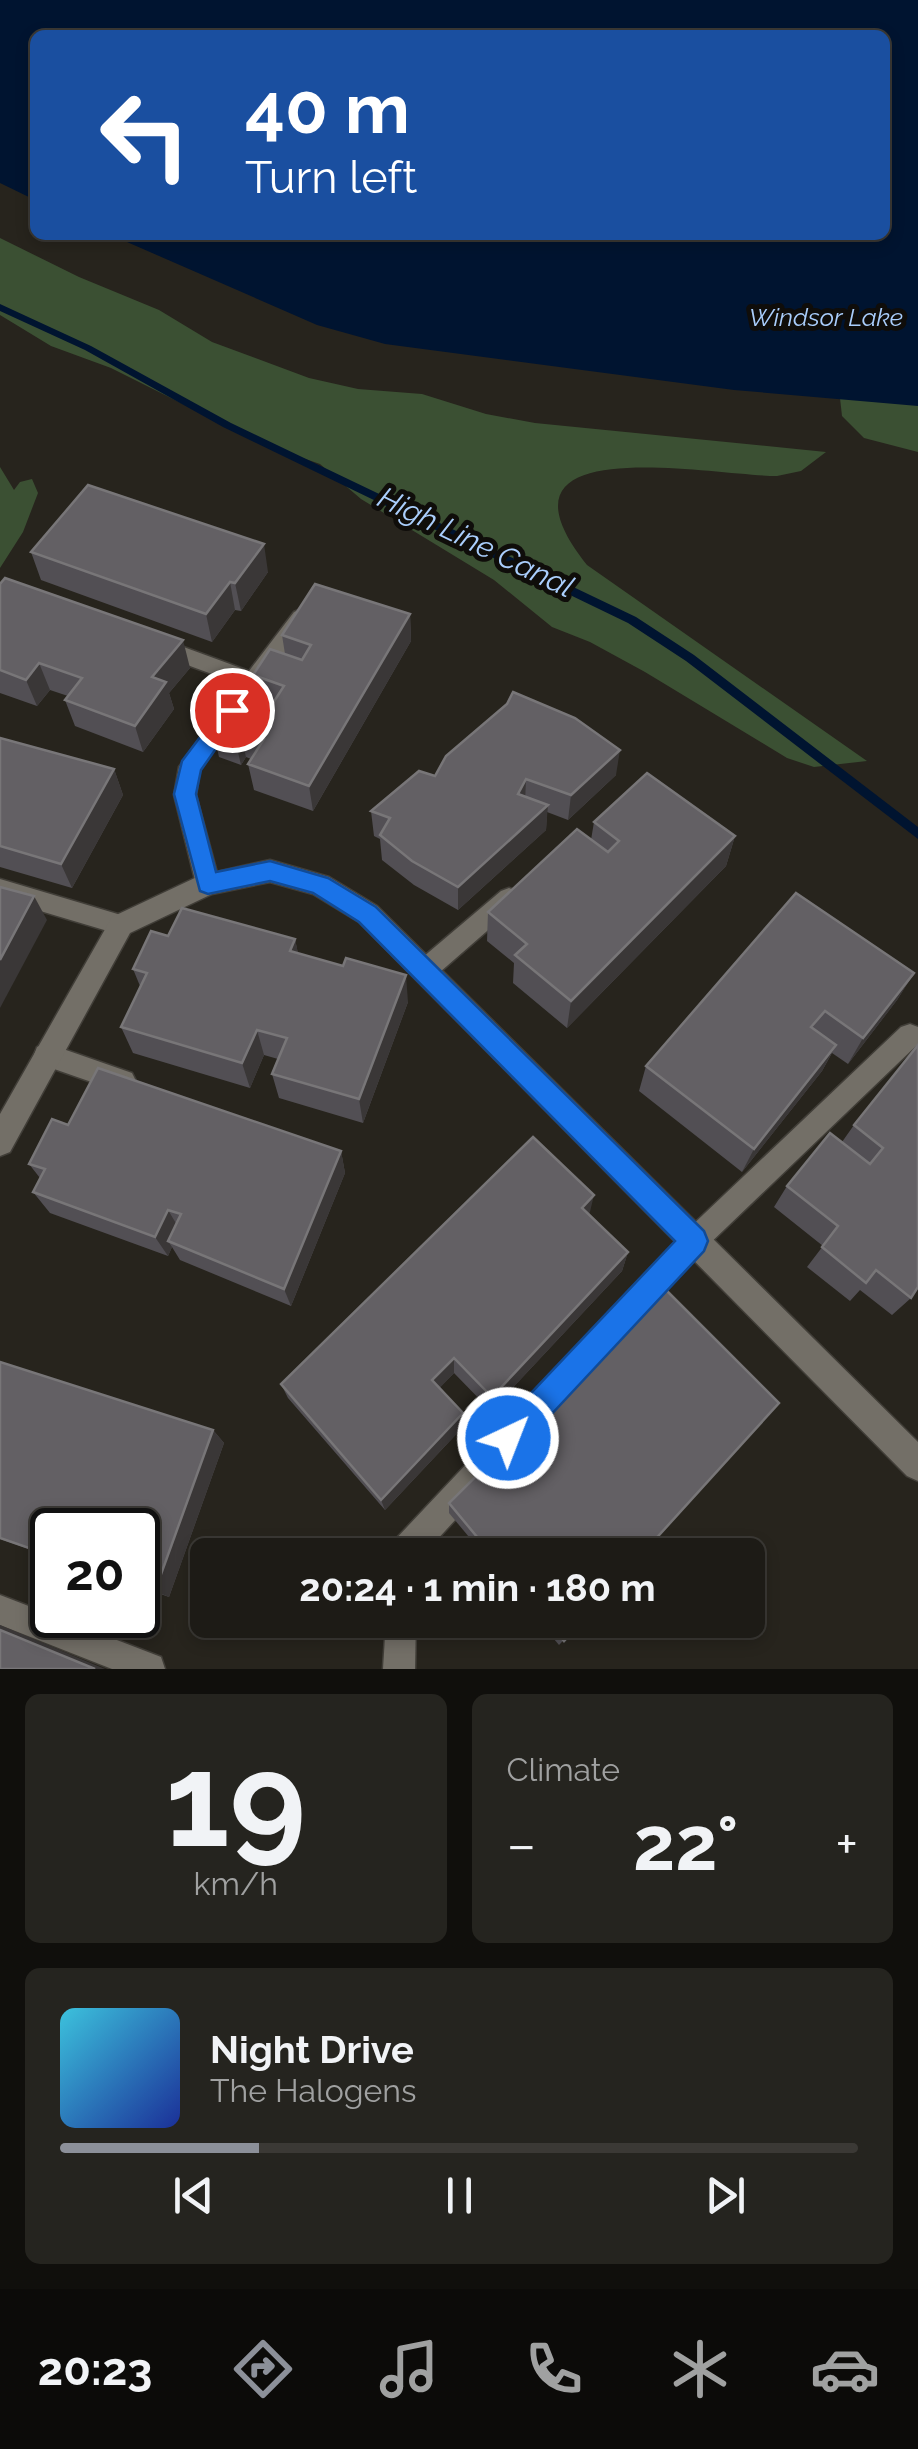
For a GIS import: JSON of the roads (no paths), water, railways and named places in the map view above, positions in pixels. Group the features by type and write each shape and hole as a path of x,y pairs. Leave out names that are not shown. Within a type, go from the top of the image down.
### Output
{"street":[{"path":"0,1142 121,925 208,884 270,871 320,885 368,914 918,1466"}],"lane":[{"path":"208,884 185,794 190,767 304,613"},
{"path":"143,640 254,682"},
{"path":"424,971 525,884"},
{"path":"0,890 121,925"},
{"path":"418,1538 694,1241 910,1035"},
{"path":"46,1055 140,1087"},
{"path":"0,1610 150,1668"},
{"path":"400,1669 401,1638"}],"water":[{"name":"Windsor Lake","path":"0,0 918,0 918,406 734,390 385,344 317,325 122,240 890,240 890,30 30,30 30,198 0,183"}],"waterway":[{"name":"High Line Canal","path":"0,307 88,348 227,425 632,620 690,658 918,834"}]}
